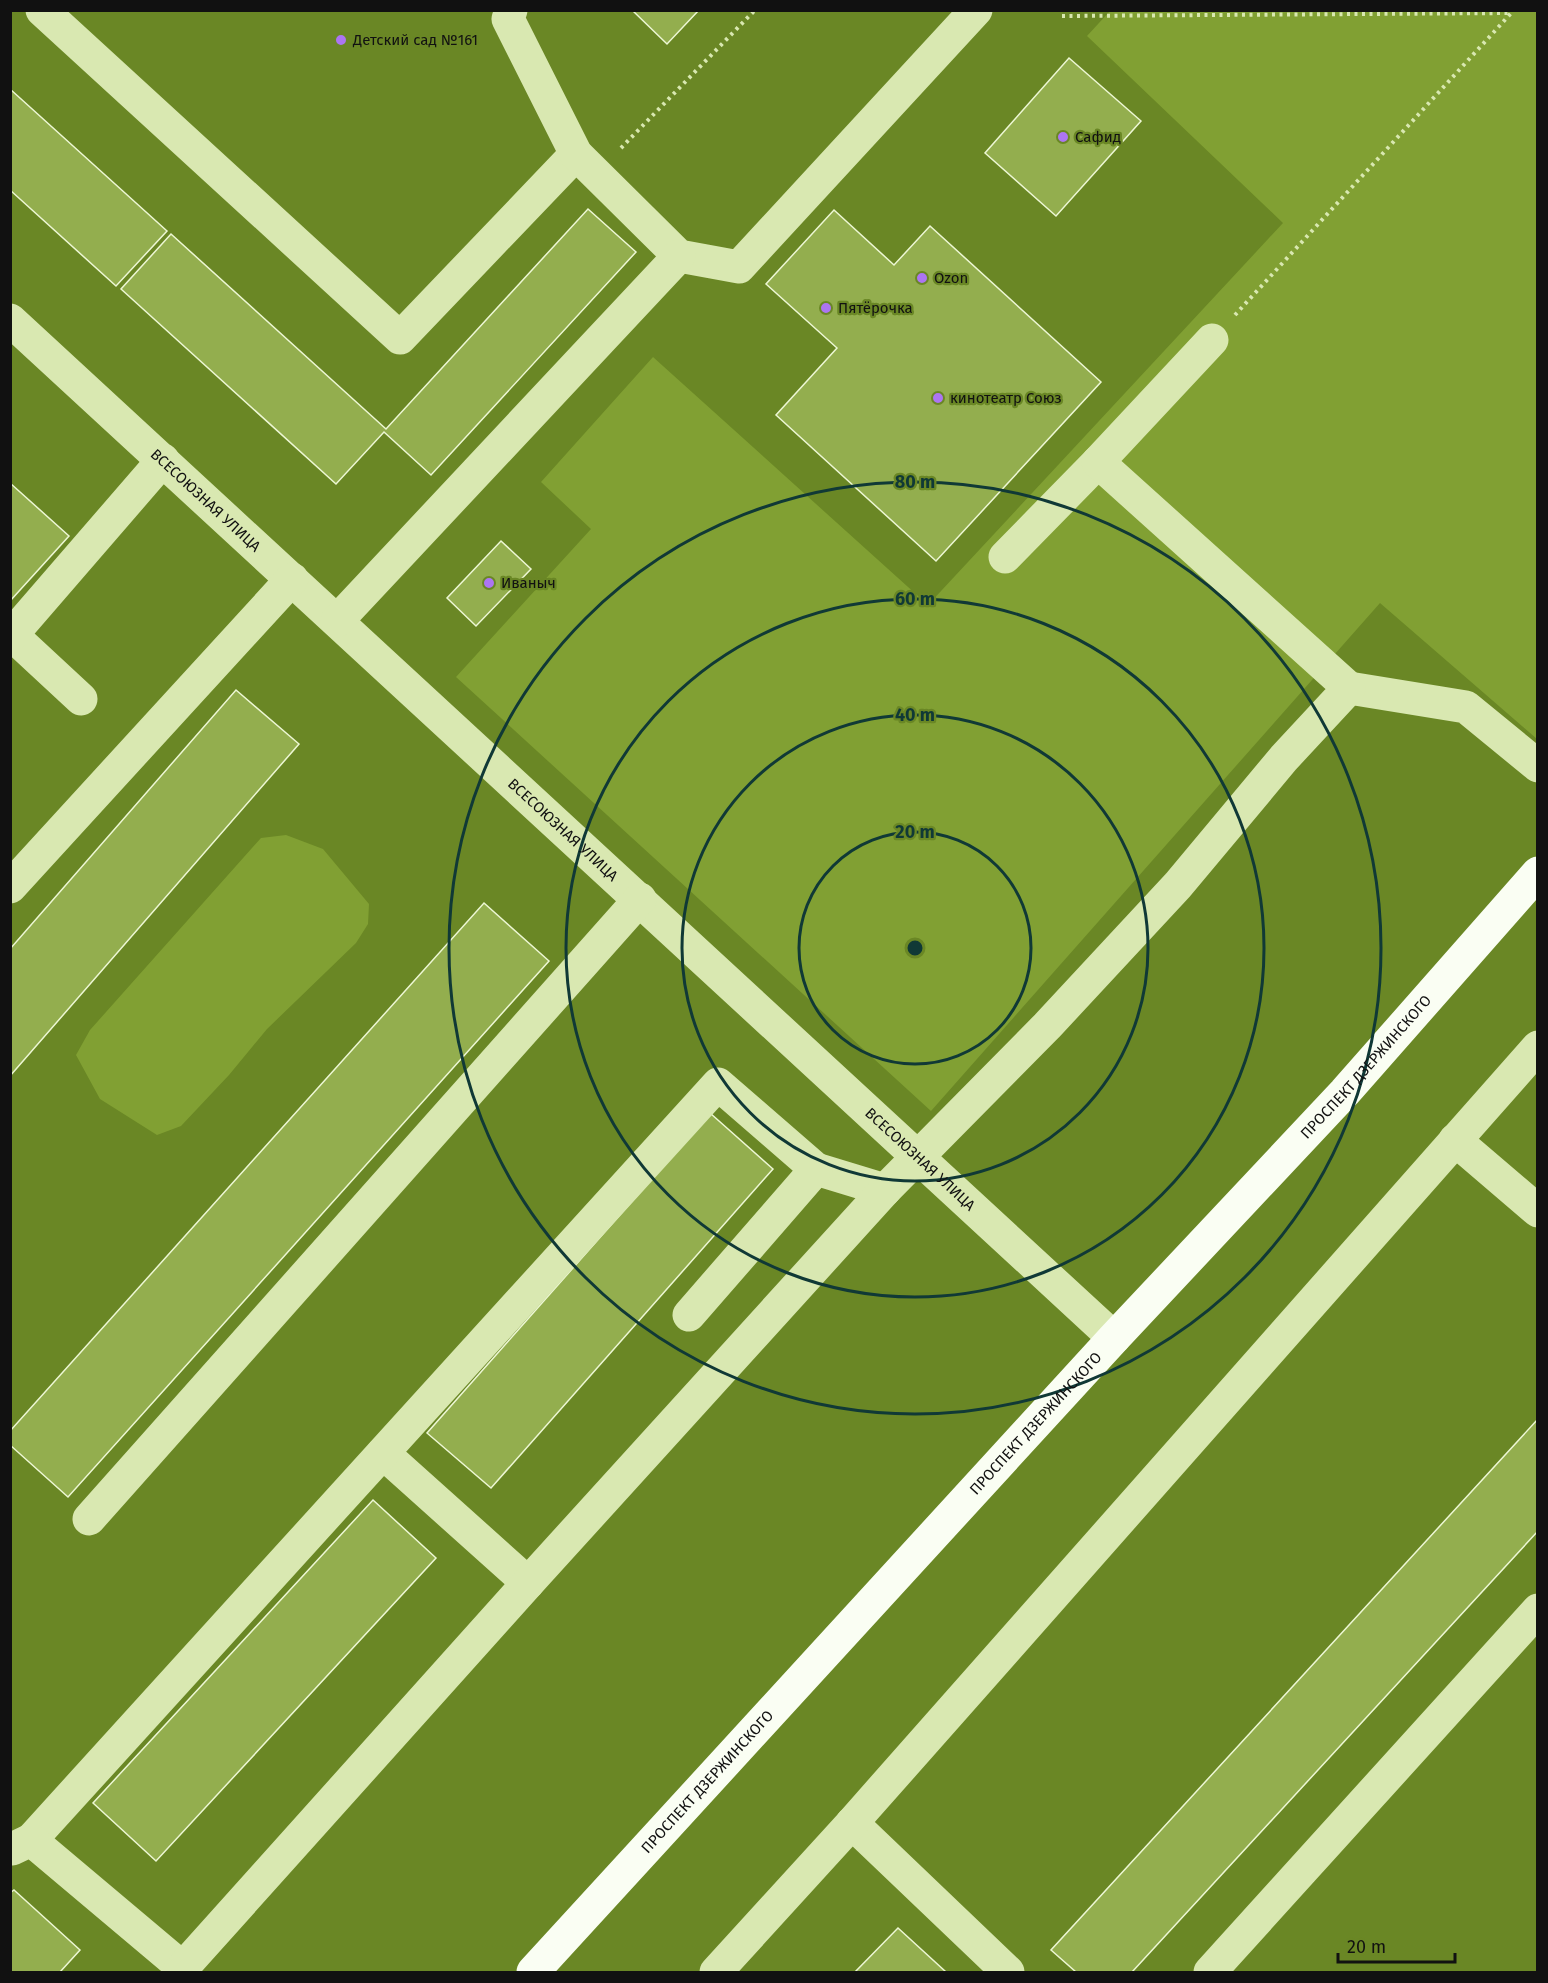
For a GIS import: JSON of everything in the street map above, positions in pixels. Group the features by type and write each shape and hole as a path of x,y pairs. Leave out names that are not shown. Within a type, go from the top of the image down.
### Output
{"main road":[{"name":"ПРОСПЕКТ ДЗЕРЖИНСКОГО","path":"533,1972 1114,1338 1345,1092 1538,873"}],"street":[{"path":"42,10 400,339 586,164"},
{"path":"511,10 508,19 586,164 679,256 740,267 976,10"},
{"path":"337,621 679,256"},
{"name":"ВСЕСОЮЗНАЯ УЛИЦА","path":"10,320 1114,1338"},
{"path":"1005,557 1212,340"},
{"path":"81,699 11,636 163,460"},
{"path":"1098,462 1349,688 1466,707 1538,766"},
{"path":"10,887 292,579"},
{"path":"885,1190 816,1169 718,1084 383,1453 21,1845 181,1970 885,1190 1047,1026 1178,885 1284,758 1349,688"},
{"path":"89,1519 639,899"},
{"path":"716,1972 852,1823 1538,1047"},
{"path":"1455,1140 1538,1212"},
{"path":"689,1314 816,1169"},
{"path":"383,1453 528,1583"},
{"path":"1210,1972 1538,1610"},
{"path":"852,1823 1008,1972"}],"path":[{"path":"586,164 755,10"},
{"path":"1068,10 1062,16 1513,12"},
{"path":"1212,340 1513,12"}],"green space":[{"path":"1110,11 1537,11 1537,739 1380,603 931,1111 456,677 591,529 541,482 653,357 928,605 1283,223 1087,36"},
{"path":"286,835 323,849 369,904 368,924 356,943 267,1029 229,1075 181,1126 157,1135 100,1099 76,1055 90,1030 261,838"}],"building":[{"path":"632,10 699,10 667,44"},
{"name":"Сафид","path":"1069,58 1141,121 1056,216 985,153"},
{"path":"10,89 167,231 116,286 10,190"},
{"path":"588,209 636,252 431,475 384,432 336,484 121,289 171,234 386,429"},
{"name":"кинотеатр Союз","path":"834,210 894,265 930,226 1101,382 936,561 776,415 837,348 766,284"},
{"path":"10,483 69,536 10,601"},
{"name":"Иваныч","path":"501,541 531,569 476,626 447,598"},
{"path":"236,690 299,744 10,1076 10,949"},
{"path":"484,903 549,961 68,1497 10,1445 10,1431"},
{"path":"710,1113 773,1169 491,1488 427,1433"},
{"path":"1538,1419 1538,1531 1132,1972 1076,1972 1051,1950"},
{"path":"373,1500 436,1558 156,1861 93,1803"},
{"path":"14,1890 80,1950 60,1972 10,1972 10,1893"},
{"path":"898,1928 946,1972 855,1972"}],"place":[{"name":"Детский сад №161","path":"341,40"},
{"name":"Сафид","path":"1063,137"},
{"name":"Ozon","path":"922,278"},
{"name":"Пятёрочка","path":"826,308"},
{"name":"кинотеатр Союз","path":"938,398"},
{"name":"Иваныч","path":"489,583"}]}
